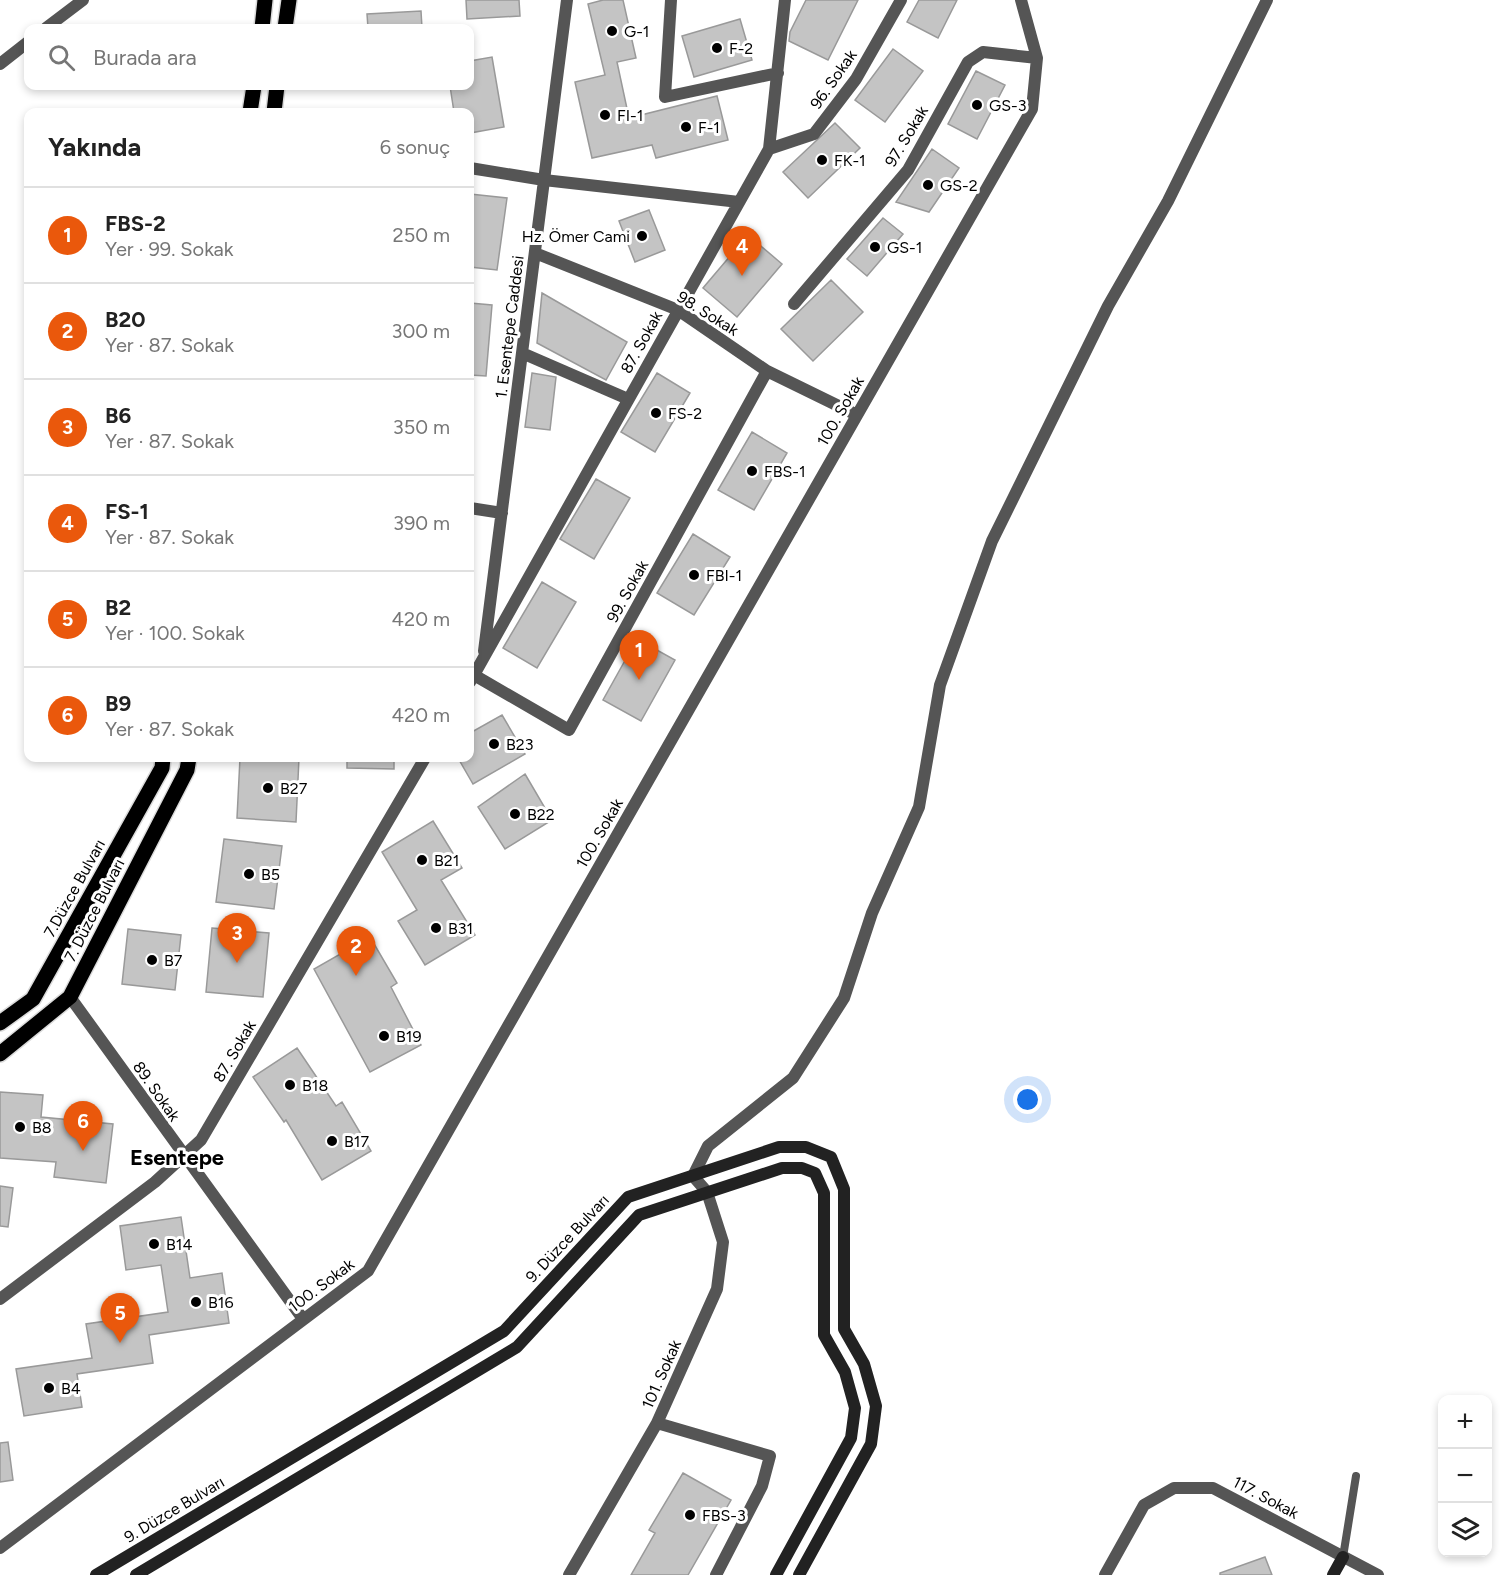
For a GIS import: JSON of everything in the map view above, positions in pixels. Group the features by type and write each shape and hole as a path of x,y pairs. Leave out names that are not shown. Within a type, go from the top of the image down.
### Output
{"main road":[{"path":"263,24 266,0"},
{"path":"285,24 288,0"},
{"path":"251,108 253,90"},
{"path":"274,108 277,90"},
{"name":"7.Düzce Bulvarı","path":"0,1023 33,999 162,768 163,762"},
{"name":"7. Düzce Bulvarı","path":"0,1054 70,997 187,770 188,762"},
{"name":"9. Düzce Bulvarı","path":"96,1575 504,1331 628,1197 779,1147 806,1147 831,1157 844,1189 844,1329 864,1364 876,1406 871,1444 800,1575"},
{"path":"136,1575 517,1347 639,1215 782,1168 802,1168 815,1173 824,1193 824,1335 845,1372 855,1407 851,1438 776,1575"},
{"path":"1333,1575 1343,1557"}],"street":[{"path":"51,24 83,0"},
{"name":"1. Esentepe Caddesi","path":"483,658 567,0"},
{"path":"671,0 665,97 778,72"},
{"name":"87. Sokak","path":"474,674 769,149 785,0"},
{"name":"96. Sokak","path":"769,149 814,134 856,79 901,0"},
{"name":"100. Sokak","path":"0,1548 368,1271 1032,109 1037,58 1021,0"},
{"path":"693,1176 708,1146 793,1078 844,998 872,913 919,807 940,685 992,541 1108,306 1168,201 1267,0"},
{"path":"0,64 24,45"},
{"name":"97. Sokak","path":"794,304 908,170 968,62 983,52 1037,58"},
{"path":"474,169 544,180 739,202"},
{"name":"98. Sokak","path":"535,253 678,310 767,371 857,415"},
{"path":"522,353 628,399"},
{"name":"99. Sokak","path":"474,679 569,730 767,371"},
{"path":"474,508 502,513"},
{"name":"87. Sokak","path":"0,1299 155,1182 201,1140 423,762"},
{"name":"89. Sokak","path":"70,997 303,1319"},
{"name":"101. Sokak","path":"569,1575 657,1423 717,1289 723,1242 707,1192 693,1176"},
{"path":"657,1423 770,1456 762,1486 716,1575"},
{"name":"117. Sokak","path":"1104,1575 1144,1504 1174,1488 1213,1488 1378,1575"}],"lane":[{"path":"1343,1557 1356,1476"}],"building":[{"path":"466,0 519,0 520,16 467,19"},
{"path":"603,0 623,0 636,58 617,62 629,118 717,96 728,140 656,158 652,145 592,158 575,82 605,75 588,4"},
{"path":"806,0 858,0 828,60 789,41 790,32"},
{"path":"919,0 957,0 938,38 907,22"},
{"path":"421,11 422,24 368,24 367,14"},
{"name":"F-2","path":"740,19 752,60 694,77 682,36"},
{"path":"893,49 923,71 885,122 855,100"},
{"path":"492,57 504,127 474,132 474,108 453,108 451,90 474,90 474,60"},
{"name":"GS-3","path":"976,71 1005,85 977,139 948,124"},
{"name":"FK-1","path":"835,123 860,148 808,198 783,172"},
{"name":"GS-2","path":"932,149 959,168 929,212 896,202"},
{"path":"474,194 507,198 497,270 474,267"},
{"name":"Hz. Ömer Cami","path":"649,210 665,250 635,262 619,221"},
{"name":"GS-1","path":"883,218 903,234 867,276 847,259"},
{"path":"748,235 782,264 737,317 703,288"},
{"path":"831,280 863,312 813,361 781,329"},
{"path":"542,293 627,342 606,380 537,343"},
{"path":"474,303 492,305 486,376 474,375"},
{"path":"532,373 556,377 550,430 525,427"},
{"name":"FS-2","path":"657,373 690,393 655,452 621,432"},
{"name":"FBS-1","path":"752,432 787,453 754,510 718,490"},
{"path":"596,479 630,498 594,559 560,539"},
{"name":"FBI-1","path":"693,534 730,557 694,615 657,593"},
{"path":"542,582 576,602 537,668 503,648"},
{"path":"637,639 675,660 641,721 603,700"},
{"name":"B23","path":"502,715 525,754 473,784 460,762 474,762 474,731"},
{"name":"B27","path":"240,762 299,762 296,822 237,818"},
{"path":"347,762 394,762 394,769 347,768"},
{"name":"B22","path":"525,774 552,820 505,849 478,807"},
{"path":"433,821 462,868 441,880 475,935 425,965 398,921 417,910 382,852"},
{"name":"B5","path":"224,839 282,846 274,909 216,902"},
{"path":"212,928 269,933 263,997 206,992"},
{"name":"B7","path":"128,929 181,935 175,990 122,984"},
{"path":"370,937 397,983 391,987 421,1045 370,1072 314,969"},
{"path":"297,1048 336,1106 342,1102 371,1151 322,1180 286,1120 284,1122 253,1077"},
{"path":"0,1092 43,1095 41,1117 113,1124 106,1183 54,1177 56,1162 0,1158"},
{"path":"0,1186 13,1188 8,1227 0,1226"},
{"path":"181,1217 190,1278 222,1273 229,1323 149,1335 153,1363 77,1374 82,1407 24,1416 16,1369 92,1358 86,1324 168,1312 161,1265 126,1270 120,1226"},
{"path":"8,1442 13,1480 0,1482 0,1443"},
{"name":"FBS-3","path":"683,1473 731,1500 688,1575 631,1575 655,1533 649,1530"},
{"path":"1265,1557 1272,1575 1220,1575 1220,1573"}],"place":[{"name":"G-1","path":"612,31"},
{"name":"F-2","path":"717,48"},
{"name":"GS-3","path":"977,105"},
{"name":"FI-1","path":"605,115"},
{"name":"F-1","path":"686,127"},
{"name":"FK-1","path":"822,160"},
{"name":"GS-2","path":"928,185"},
{"name":"Hz. Ömer Cami","path":"642,236"},
{"name":"GS-1","path":"875,247"},
{"name":"FS-1","path":"742,276"},
{"name":"FS-2","path":"656,413"},
{"name":"FBS-1","path":"752,471"},
{"name":"FBI-1","path":"694,575"},
{"name":"FBS-2","path":"639,680"},
{"name":"B23","path":"494,744"},
{"name":"B27","path":"268,788"},
{"name":"B22","path":"515,814"},
{"name":"B21","path":"422,860"},
{"name":"B5","path":"249,874"},
{"name":"B31","path":"436,928"},
{"name":"B7","path":"152,960"},
{"name":"B6","path":"237,963"},
{"name":"B20","path":"356,976"},
{"name":"B19","path":"384,1036"},
{"name":"B18","path":"290,1085"},
{"name":"B8","path":"20,1127"},
{"name":"B17","path":"332,1141"},
{"name":"B9","path":"83,1151"},
{"name":"B14","path":"154,1244"},
{"name":"B16","path":"196,1302"},
{"name":"B2","path":"120,1343"},
{"name":"B4","path":"49,1388"},
{"name":"FBS-3","path":"690,1515"}],"district":[{"name":"Esentepe","path":"177,1157"}]}
